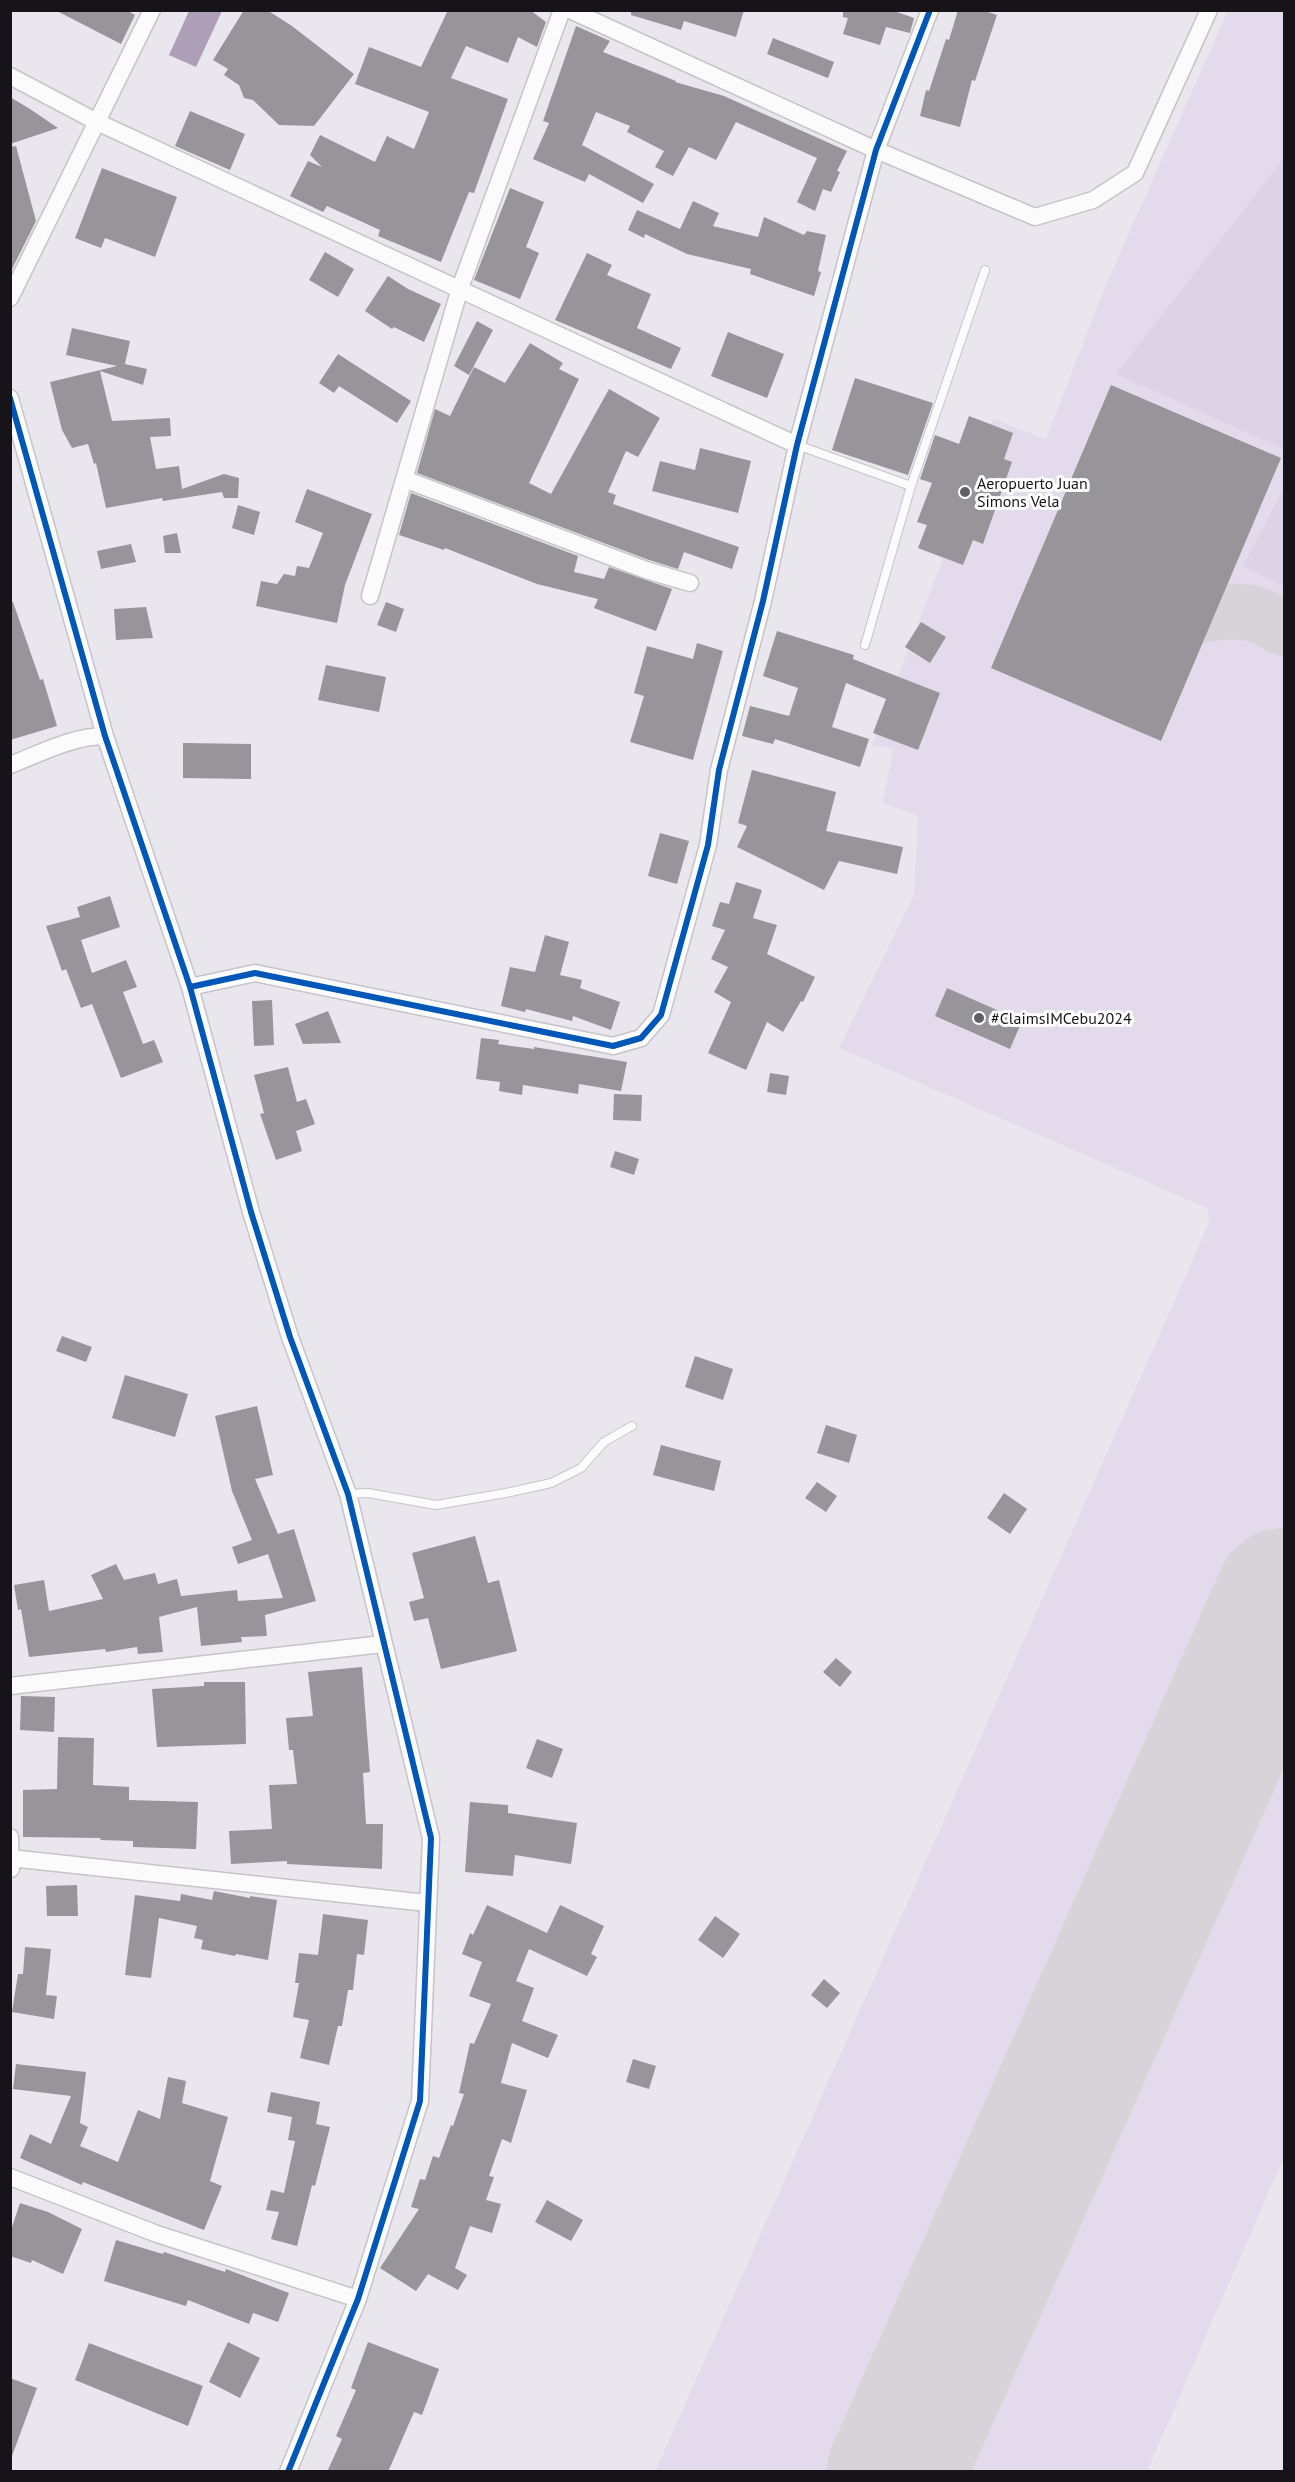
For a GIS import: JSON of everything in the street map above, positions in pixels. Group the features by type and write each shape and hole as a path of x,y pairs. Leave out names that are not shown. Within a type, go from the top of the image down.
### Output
{"street":[{"path":"10,298 152,10"},
{"path":"370,596 460,288 562,10"},
{"path":"570,10 876,150 1035,217 1094,200 1135,173 1209,10"},
{"path":"190,987 255,973 613,1046 640,1038 661,1014 708,844 719,770 763,601 797,446 876,150 930,10"},
{"path":"10,76 97,122 460,288 797,446"},
{"path":"10,398 105,736 190,987 250,1212 290,1337 348,1494 431,1838 420,2101 358,2299 288,2472"},
{"path":"404,479 646,570 690,583"},
{"path":"10,765 90,736 105,736"},
{"path":"10,1686 383,1644"},
{"path":"10,1837 11,1862 427,1903"},
{"path":"10,2177 157,2234 358,2299"}],"lane":[{"path":"865,645 911,486 985,270"},
{"path":"797,446 911,486"},
{"path":"348,1494 368,1493 436,1504 506,1494 551,1484 581,1468 604,1442 632,1426"}],"shaded area":[{"path":"189,11 222,11 196,67 169,55"},
{"path":"1228,11 1284,11 1284,2157 1147,2471 655,2472 1209,1223 1207,1208 839,1048 914,895 918,816 882,803 894,749 872,745 943,558 918,548 927,525 917,522 947,440 959,444 969,416 991,424 993,419 1046,439 1107,282"},
{"path":"1284,158 1284,449 1116,374"},
{"path":"1284,488 1284,586 1243,566"}],"building":[{"path":"55,10 126,10 135,15 121,44"},
{"path":"244,10 267,10 292,26 354,74 314,126 279,125 253,100 244,98 239,85 224,75 228,69 213,60"},
{"path":"448,10 530,10 546,22 537,47 518,37 508,63 466,46 451,78 508,99 474,193 469,192 441,262 378,236 380,230 327,206 323,212 290,196 308,161 322,167 310,155 320,135 375,162 387,136 414,149 429,112 355,84 369,47 421,67"},
{"path":"631,10 744,10 736,37 684,21 681,30 631,15"},
{"path":"843,10 891,10 914,18 910,33 886,27 880,45 843,34 848,18 843,17"},
{"path":"958,10 982,10 997,15 975,81 972,80 960,127 920,116 926,90 929,91"},
{"path":"576,26 610,41 603,52 675,82 724,96 847,151 837,171 840,172 831,192 823,189 815,211 797,202 817,158 736,122 716,160 689,147 673,176 655,167 664,151 627,132 630,126 596,112 582,145 654,184 643,203 589,174 585,182 533,159 549,123 543,121"},
{"path":"773,38 834,62 828,78 767,54"},
{"path":"10,97 30,109 58,128 10,144"},
{"path":"190,111 245,134 230,170 175,146"},
{"path":"16,146 36,221 10,273 10,147"},
{"path":"102,168 177,197 155,257 105,238 101,248 75,238"},
{"path":"510,188 544,202 526,247 539,253 520,299 474,280"},
{"path":"693,201 719,213 713,226 758,237 764,217 804,235 807,231 826,235 818,271 821,272 814,296 750,274 751,269 687,254 645,234 644,238 628,230 637,210 680,229"},
{"path":"325,252 354,269 338,297 309,280"},
{"path":"587,253 612,265 607,275 651,294 637,328 681,348 671,369 555,320"},
{"path":"388,276 408,289 441,304 424,342 394,327 392,329 365,311"},
{"path":"477,321 493,330 469,375 454,366"},
{"path":"72,328 130,341 125,364 147,369 143,385 100,371 112,421 170,418 171,436 150,437 156,469 179,466 182,489 224,474 239,478 238,498 224,498 222,492 163,501 162,498 106,508 96,463 94,464 88,444 72,448 62,430 50,382 117,366 66,355"},
{"path":"728,332 784,354 767,398 711,376"},
{"path":"530,343 563,363 559,369 579,379 529,483 551,494 609,389 660,418 638,457 626,451 608,492 616,495 613,504 739,547 732,569 684,552 678,569 417,473 435,409 450,416 474,367 505,383"},
{"path":"338,354 411,401 397,423 339,386 334,393 319,383"},
{"path":"855,378 933,403 908,475 832,450"},
{"path":"1111,385 1281,458 1161,741 991,668"},
{"name":"Aeropuerto Juan Simons Vela","path":"969,416 1013,433 1004,459 1012,462 983,544 973,540 963,565 918,548 927,525 917,522 932,483 920,479 935,435 959,444"},
{"path":"700,448 751,461 738,513 652,491 660,461 695,470"},
{"path":"307,489 372,514 345,585 337,623 256,606 261,581 277,584 284,574 295,576 297,566 309,568 323,533 295,522"},
{"path":"411,493 578,556 574,572 604,579 609,567 672,589 656,631 594,608 598,599 537,584 445,548 444,550 399,535"},
{"path":"238,505 260,512 254,535 232,528"},
{"path":"177,533 181,553 165,553 163,536"},
{"path":"131,544 136,562 101,569 97,551"},
{"path":"10,602 13,602 40,680 43,679 57,726 10,740"},
{"path":"386,602 404,609 396,632 377,625"},
{"path":"146,607 153,638 116,640 114,609"},
{"path":"921,622 946,637 930,663 905,647"},
{"path":"777,631 854,655 853,659 940,693 918,750 873,733 886,699 846,683 832,727 869,739 860,767 775,739 773,744 742,736 750,706 789,716 798,688 763,676"},
{"path":"697,643 723,651 693,760 630,742 644,696 634,693 647,646 693,659"},
{"path":"326,665 386,677 379,712 318,700"},
{"path":"183,743 251,744 251,779 183,778"},
{"path":"752,770 836,792 826,831 903,847 897,874 839,861 824,890 737,847 747,826 738,823"},
{"path":"660,833 689,841 677,884 648,876"},
{"path":"736,882 762,890 753,918 777,925 767,954 815,977 803,1002 801,1001 783,1032 767,1022 746,1070 708,1053 731,1002 714,992 728,967 711,959 725,930 712,926 720,902 729,904"},
{"path":"110,896 120,927 81,940 92,973 126,960 137,987 123,992 143,1044 154,1040 163,1062 121,1078 92,1004 81,1008 66,969 62,971 46,926 80,917 77,907"},
{"path":"545,935 569,942 560,975 582,980 580,988 620,1002 611,1030 573,1016 572,1021 526,1009 525,1012 501,1006 510,967 535,972"},
{"name":"#ClaimsIMCebu2024","path":"947,988 1022,1021 1010,1049 935,1016"},
{"path":"272,1000 274,1045 254,1046 252,1001"},
{"path":"328,1011 341,1043 303,1044 295,1024"},
{"path":"481,1038 499,1040 498,1044 534,1049 534,1047 627,1062 621,1091 579,1084 578,1094 523,1085 522,1095 499,1091 500,1082 476,1079"},
{"path":"288,1067 297,1102 306,1099 315,1124 296,1131 302,1151 276,1160 260,1114 264,1113 254,1075"},
{"path":"770,1073 789,1076 786,1095 767,1092"},
{"path":"614,1094 642,1095 641,1121 613,1120"},
{"path":"615,1151 639,1159 634,1175 610,1167"},
{"path":"62,1336 92,1347 86,1362 56,1351"},
{"path":"695,1356 733,1369 723,1400 685,1387"},
{"path":"125,1375 188,1394 175,1437 112,1418"},
{"path":"257,1406 273,1475 255,1479 278,1534 294,1529 316,1601 265,1615 267,1636 241,1637 242,1642 201,1646 197,1607 159,1617 163,1652 138,1654 137,1647 106,1652 105,1649 29,1657 21,1609 18,1610 14,1585 44,1580 49,1611 103,1599 91,1575 116,1564 124,1580 155,1573 158,1584 177,1579 181,1596 237,1590 238,1601 283,1598 268,1554 238,1564 232,1547 252,1540 232,1491 215,1416"},
{"path":"826,1425 857,1435 849,1463 817,1453"},
{"path":"661,1445 721,1461 714,1491 653,1475"},
{"path":"817,1482 837,1496 826,1512 805,1498"},
{"path":"1004,1493 1027,1509 1010,1534 987,1518"},
{"path":"475,1536 488,1583 499,1580 517,1651 441,1669 428,1618 414,1621 409,1602 424,1598 412,1553"},
{"path":"836,1658 852,1672 840,1687 823,1672"},
{"path":"362,1667 370,1772 363,1773 366,1824 383,1824 382,1869 287,1864 287,1861 231,1864 229,1831 272,1829 269,1785 297,1784 293,1750 289,1750 286,1718 313,1716 308,1672"},
{"path":"204,1682 245,1682 246,1744 157,1747 152,1689 204,1686"},
{"path":"21,1696 55,1697 54,1732 20,1730"},
{"path":"58,1737 94,1738 93,1785 129,1787 129,1800 198,1802 196,1849 133,1847 133,1841 100,1840 101,1838 23,1837 23,1790 57,1789"},
{"path":"537,1739 563,1749 552,1778 526,1768"},
{"path":"470,1802 508,1805 508,1813 577,1823 571,1864 515,1855 513,1876 465,1872"},
{"path":"77,1885 78,1916 47,1916 46,1886"},
{"path":"214,1891 250,1898 250,1896 277,1900 268,1960 201,1949 203,1940 194,1938 197,1926 159,1918 151,1978 125,1975 135,1895 180,1901 181,1894 212,1900"},
{"path":"487,1905 547,1933 560,1905 604,1926 591,1954 597,1957 587,1976 529,1949 516,1981 534,1988 522,2021 558,2035 548,2058 512,2043 501,2083 527,2090 511,2143 502,2139 489,2176 494,2177 486,2200 501,2204 492,2233 470,2226 455,2268 467,2275 458,2290 428,2274 416,2291 380,2268 419,2209 411,2207 420,2179 425,2180 433,2156 439,2158 451,2125 453,2126 464,2094 459,2093 470,2043 474,2044 491,2004 469,1996 482,1962 462,1954 470,1933 473,1935"},
{"path":"323,1914 368,1920 364,1955 357,1954 353,1990 348,1990 342,2026 338,2026 329,2065 300,2058 309,2020 293,2017 299,1983 295,1983 299,1953 318,1955"},
{"path":"715,1916 740,1934 723,1958 698,1940"},
{"path":"25,1947 51,1949 46,1995 57,1996 54,2019 12,2012 18,1974 23,1974"},
{"path":"824,1979 840,1993 827,2008 811,1995"},
{"path":"633,2059 656,2066 649,2089 626,2082"},
{"path":"16,2064 86,2072 80,2123 88,2127 80,2146 118,2162 138,2110 160,2119 168,2077 186,2081 182,2103 228,2117 210,2181 222,2186 204,2230 83,2182 82,2185 20,2158 30,2134 51,2144 71,2096 13,2089"},
{"path":"271,2092 320,2102 316,2124 330,2127 315,2186 312,2185 297,2246 271,2239 279,2212 266,2210 271,2190 284,2193 295,2141 288,2140 292,2117 267,2112"},
{"path":"547,2200 583,2220 571,2241 535,2222"},
{"path":"20,2203 48,2212 82,2229 63,2274 32,2260 31,2263 10,2256 10,2233"},
{"path":"116,2240 163,2254 164,2252 225,2272 226,2269 289,2293 278,2322 253,2313 249,2324 188,2300 186,2306 104,2281"},
{"path":"228,2342 260,2358 240,2398 209,2382"},
{"path":"368,2342 439,2369 422,2415 414,2412 388,2472 327,2472 342,2439 336,2436 356,2390 351,2388"},
{"path":"89,2343 203,2386 188,2426 75,2380"},
{"path":"10,2378 37,2388 12,2456 10,2455"}],"taxiway":[{"path":"1141,634 1195,617 1236,611 1263,617 1284,628"}],"runway":[{"path":"896,2472 1284,1597"}],"cycle path":[{"path":"190,987 255,973 613,1046 641,1038 661,1015 708,845 719,770 763,601 797,445 876,150 930,10"},
{"path":"10,398 105,736 190,987 251,1212 290,1337 348,1494 431,1838 420,2101 358,2299 288,2472"}],"place":[{"name":"Aeropuerto Juan Simons Vela","path":"965,492"},
{"name":"#ClaimsIMCebu2024","path":"979,1018"}]}
